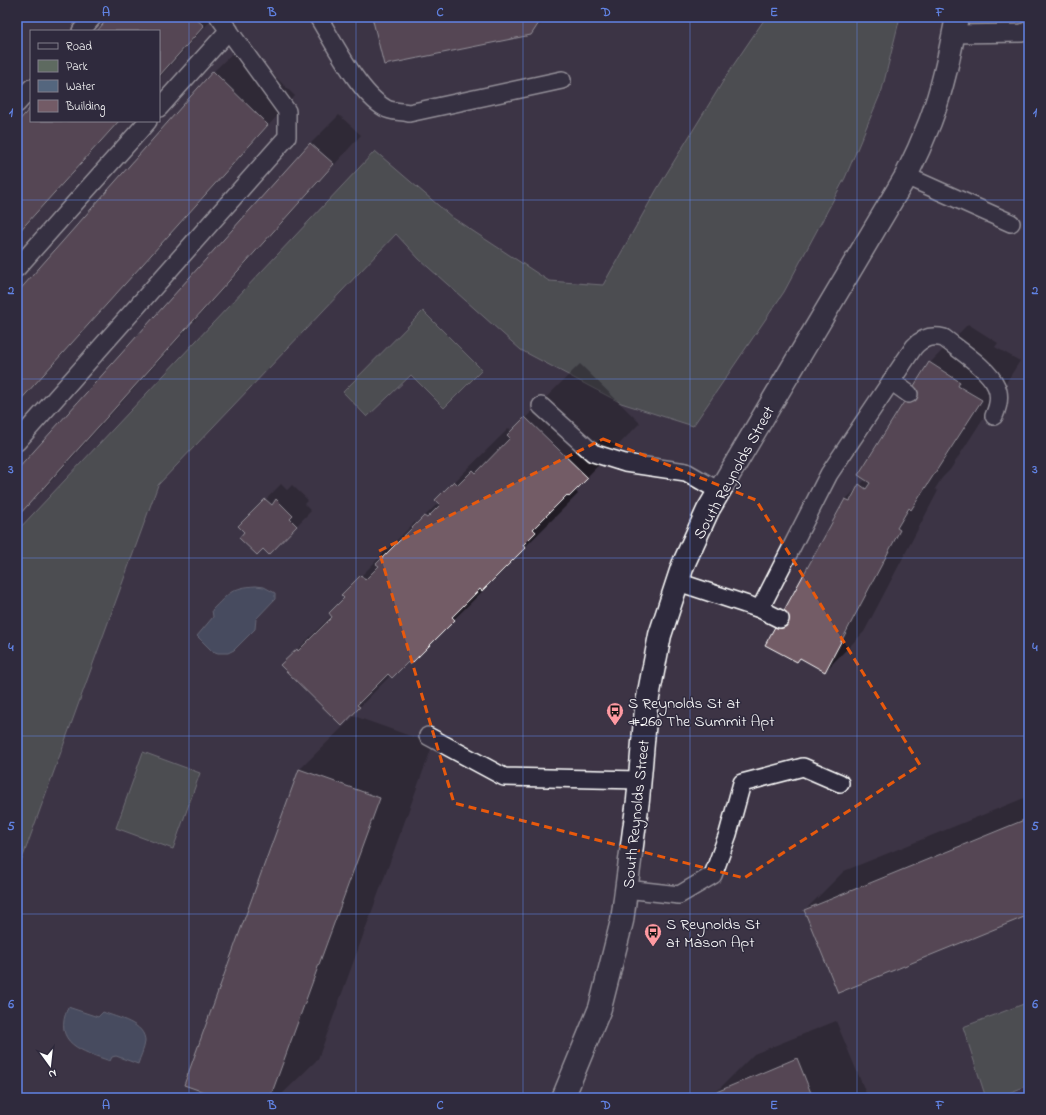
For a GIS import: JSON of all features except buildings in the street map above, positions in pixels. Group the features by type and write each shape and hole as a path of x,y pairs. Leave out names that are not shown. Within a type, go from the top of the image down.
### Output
{"street":[{"name":"South Reynolds Street","path":"562,1098 600,1008 622,921 640,780 646,708 660,635 683,565 708,510 906,176 920,149 931,120 947,65 955,26"}],"lane":[{"path":"82,30 93,17"},
{"path":"318,17 357,80 370,98 386,109 409,112 562,80"},
{"path":"17,442 287,137 287,112 224,24 160,107"},
{"path":"955,26 1022,32 1029,30"},
{"path":"17,104 30,89"},
{"path":"17,268 147,122"},
{"path":"906,176 1011,223"},
{"path":"760,609 829,474 920,340 936,336 944,338 986,372 997,387 999,397 998,406 994,416"},
{"path":"891,381 909,394"},
{"path":"541,406 593,453 626,463 686,472 720,490"},
{"path":"678,582 760,609 780,619"},
{"path":"428,736 504,777 640,780"},
{"path":"626,889 679,895 713,875 728,834 742,783 804,767 840,783"}],"highlighted area":[{"path":"603,439 756,500 920,765 744,878 454,803 379,551"}],"green space":[{"path":"766,17 900,17 882,90 845,178 784,292 693,426 621,403 521,350 419,259 396,234 158,485 17,873 17,531 375,151 453,218 549,281 603,285 657,189 730,70"},
{"path":"423,311 482,370 444,408 411,375 367,417 343,392"},
{"path":"143,752 200,773 173,849 116,828"},
{"path":"1029,1002 1029,1085 996,1098 986,1098 963,1027"}],"water":[{"path":"256,586 264,587 275,593 275,599 256,619 255,629 234,650 228,653 218,653 212,651 197,636 213,617 212,610 231,592 241,588"},
{"path":"68,1007 98,1017 103,1012 130,1022 141,1030 145,1042 138,1064 116,1056 112,1057 110,1061 89,1054 72,1044 67,1038 64,1030 64,1020"}],"place":[{"name":"S Reynolds St at #260 The Summit Apt","path":"615,726"},
{"name":"S Reynolds St at Mason Apt","path":"653,947"}]}
